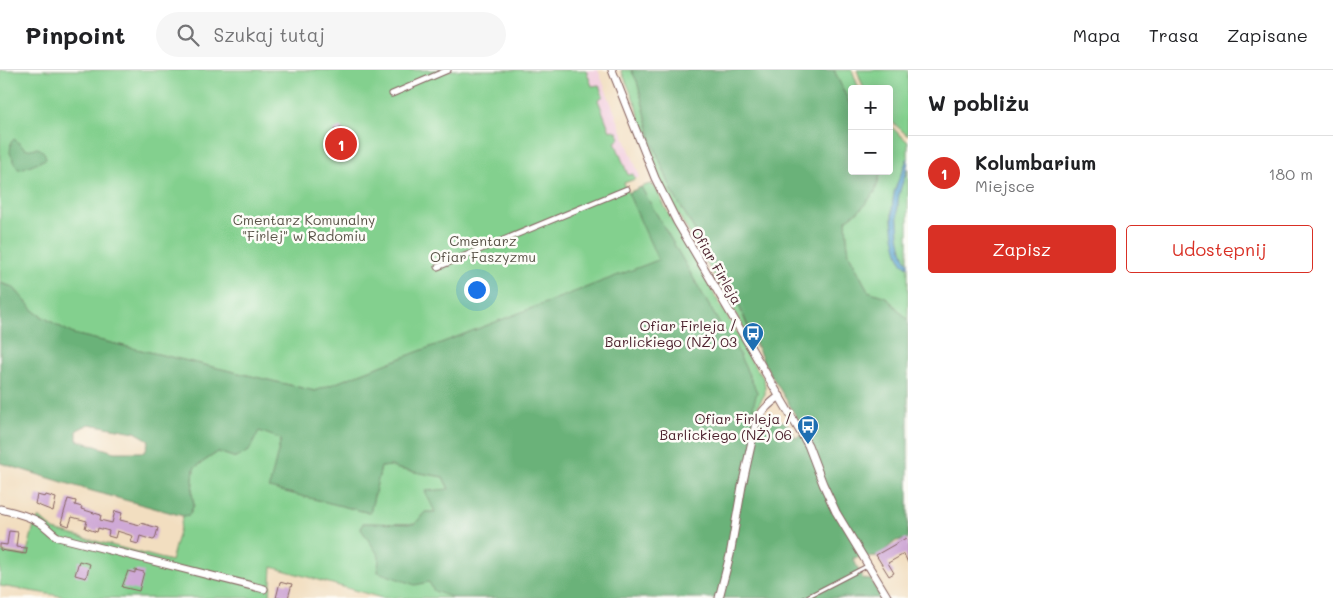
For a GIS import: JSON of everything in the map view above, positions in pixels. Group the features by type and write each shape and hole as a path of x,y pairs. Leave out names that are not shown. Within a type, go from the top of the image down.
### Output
{"street":[{"path":"392,94 448,70"},
{"name":"Ofiar Firleja","path":"612,70 655,178 677,222 808,444 836,512 888,598"},
{"path":"438,267 627,189"},
{"path":"719,598 730,555 751,439 759,415 780,396"},
{"path":"766,407 778,406 786,408"},
{"path":"0,509 28,517 58,537 264,589"}],"lane":[{"path":"805,598 869,565"}],"shaded area":[{"path":"586,70 598,70 640,177 635,179 633,174 628,175"}],"green space":[{"name":"Cmentarz Komunalny \"Firlej\" w Radomiu","path":"0,70 586,70 592,86 599,85 603,96 598,100 610,131 617,132 620,138 615,142 628,175 633,174 635,179 624,183 659,260 315,391 73,334 36,313 13,287 0,283"},
{"path":"621,70 631,70 637,81 652,141 673,193 735,296 756,348 660,181 639,128 641,127 637,107"},
{"path":"631,70 834,70 848,100 848,175 880,175 875,192 861,209 846,220 849,254 868,291 886,297 908,320 908,539 896,541 878,556 853,558 863,579 871,580 881,598 454,598 434,591 429,582 415,585 378,572 379,556 361,529 363,523 415,524 425,512 435,512 425,491 449,489 443,477 391,466 381,467 370,513 269,488 281,439 259,431 249,451 236,458 218,452 194,468 192,493 194,505 189,515 183,516 0,463 0,283 13,287 36,313 73,334 315,391 658,260 628,193 641,187 718,321 734,344 757,392 753,407 765,416 788,424 796,438 805,431 764,363 735,296 673,193 652,141 637,81","holes":["89,424 135,432 149,440 145,452 114,452 77,440 77,430"]},
{"path":"834,70 852,70 858,85 848,85 848,100"},
{"path":"857,70 908,70 908,136 893,123 893,85 863,85"},
{"path":"893,129 908,142 908,157 894,192 892,222 906,266 908,267 908,320 886,297 868,291 849,254 846,220 861,209 875,192 880,175 893,175"},
{"path":"14,139 26,148 42,150 46,159 18,169 10,153 11,142"},
{"path":"908,168 908,262 904,257 898,230 898,201"},
{"path":"650,184 655,187 680,236 741,340 747,355 764,379 765,394 756,409 752,407 757,392 734,344 718,321 641,187"},
{"path":"259,430 281,439 270,488 370,513 381,467 391,466 443,477 449,489 435,512 425,512 415,524 363,523 361,529 380,556 429,582 454,598 382,598 272,567 270,598 72,598 0,586 0,552 26,556 34,525 39,517 54,530 171,561 183,516 189,515 194,505 192,493 194,468 218,452 236,458"}],"water":[{"path":"908,157 906,172 899,195 898,210 900,240 908,267 902,263 894,237 892,207 895,190"}],"building":[{"path":"341,127 351,151 335,157 330,146 339,142 334,130"},
{"path":"37,495 56,498 53,511 35,504"},
{"path":"68,499 76,501 75,505 82,507 81,509 101,515 100,520 112,523 115,511 122,513 120,520 158,528 155,539 140,536 138,544 131,542 133,536 117,531 115,538 108,536 109,531 98,528 97,532 85,528 87,521 72,517 69,526 61,523"},
{"path":"9,531 18,532 16,547 27,548 26,554 0,550 0,544 7,545"},
{"path":"906,538 908,542 908,563 904,554 888,563 894,573 889,576 876,555"},
{"path":"79,561 90,564 86,578 75,575"},
{"path":"135,570 144,572 139,591 122,587 128,571 135,573"},
{"path":"280,582 292,584 288,598 276,598"}],"place":[{"name":"Kolumbarium","path":"341,144"},
{"name":"Ofiar Firleja / Barlickiego (NŻ) 03","path":"753,352"},
{"name":"Ofiar Firleja / Barlickiego (NŻ) 06","path":"808,445"}],"park label":[{"name":"Cmentarz Ofiar Faszyzmu","path":"483,248"}]}
